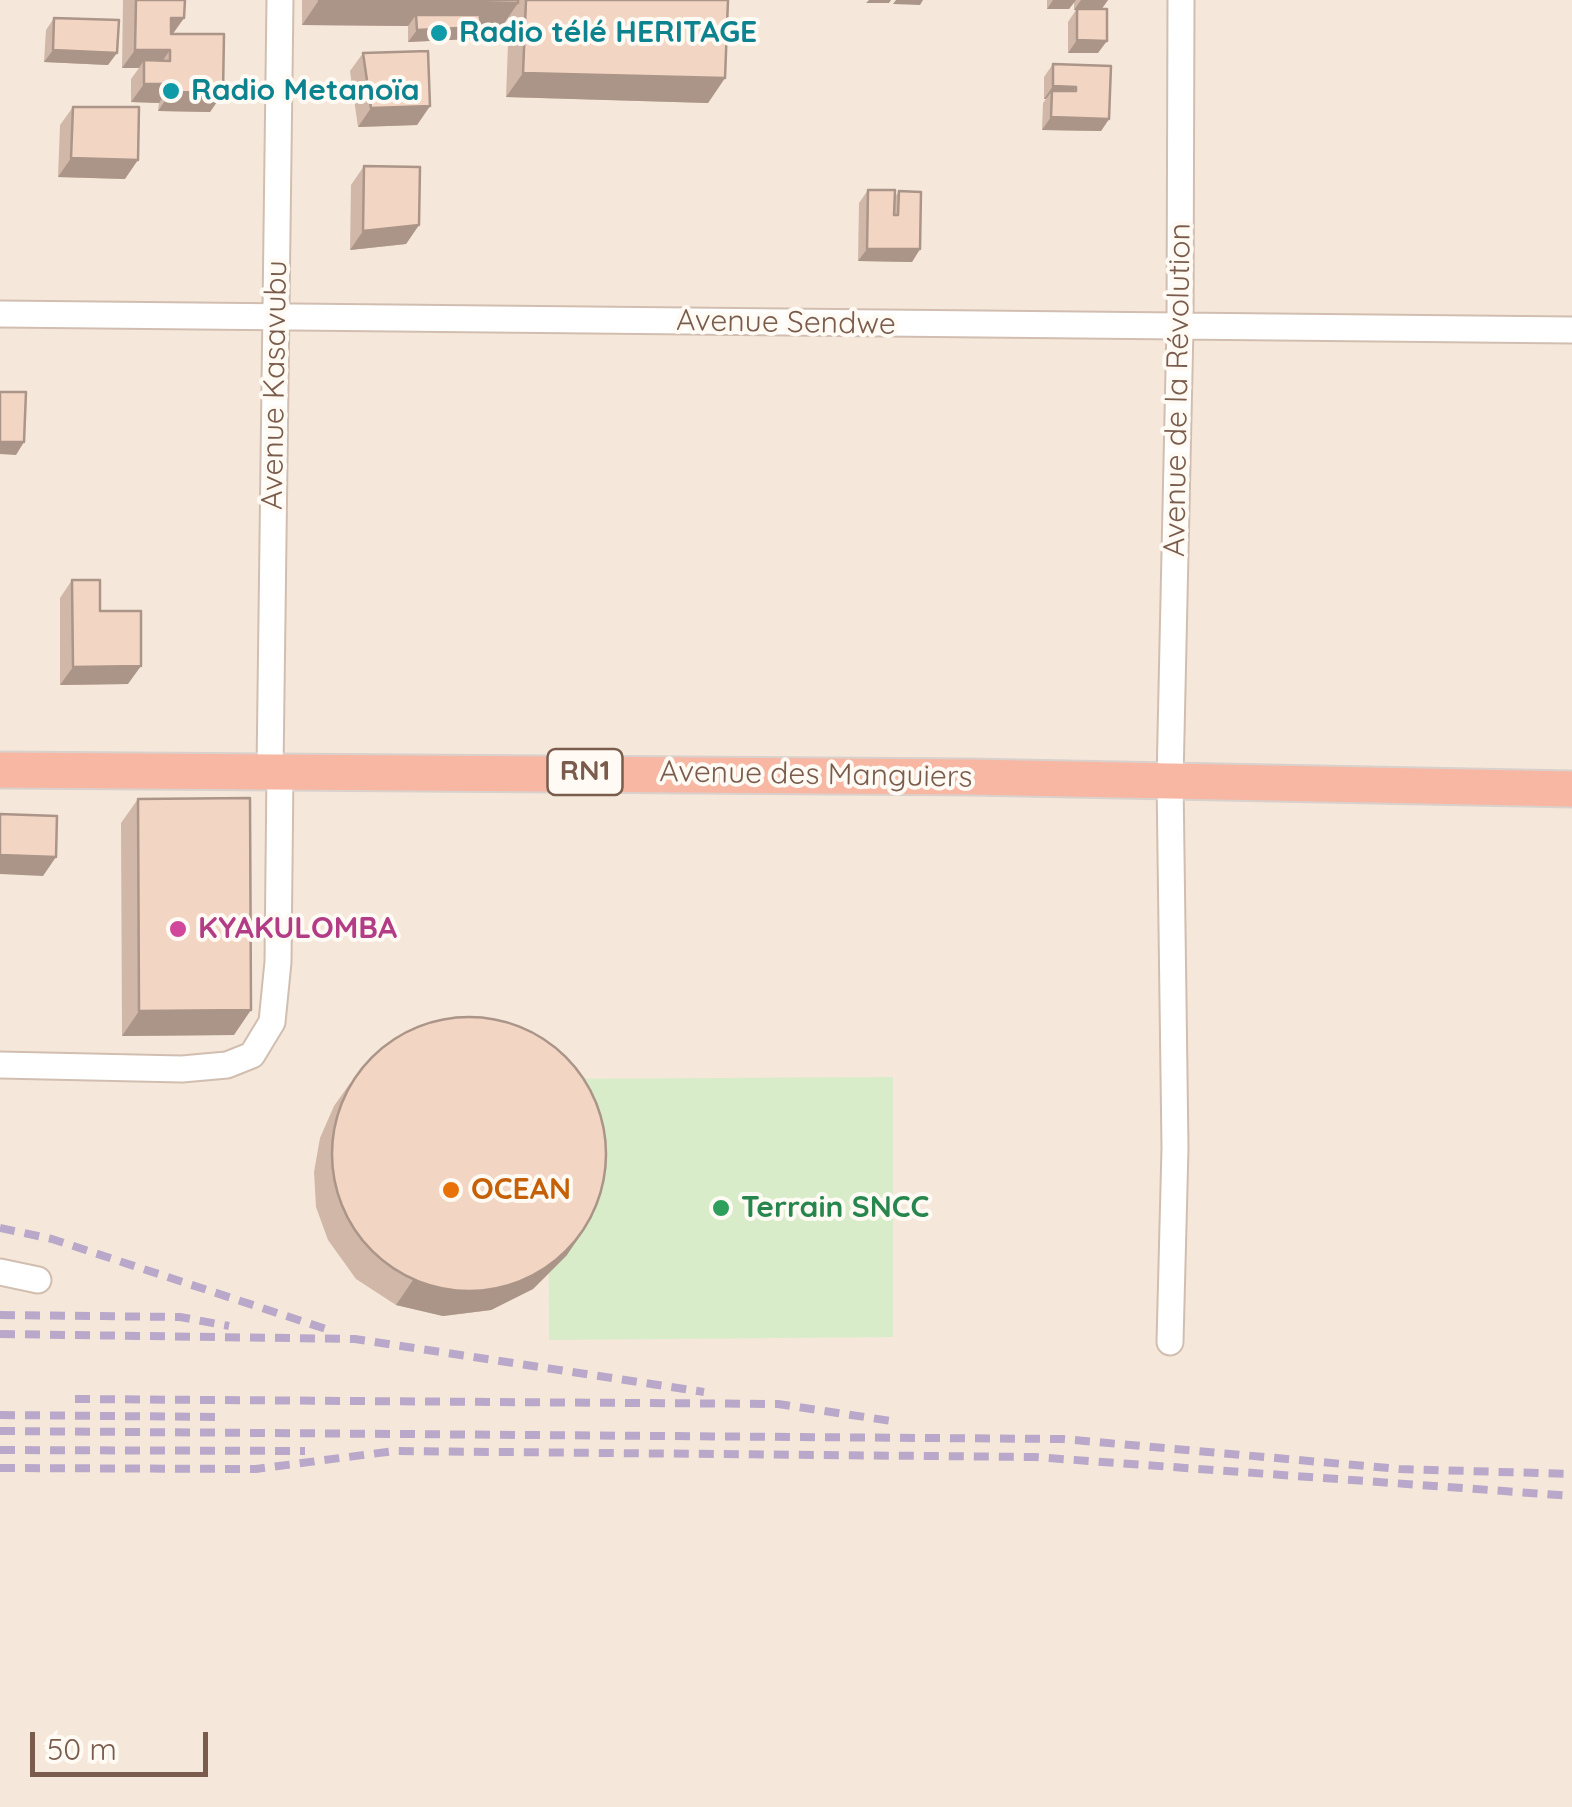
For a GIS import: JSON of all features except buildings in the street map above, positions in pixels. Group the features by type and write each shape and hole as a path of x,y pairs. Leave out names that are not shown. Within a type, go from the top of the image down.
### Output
{"highway":[{"name":"Avenue des Manguiers","path":"0,770 1170,780 1572,789"}],"street":[{"name":"Avenue Kasavubu","path":"0,1065 227,1065 252,1054 272,1022 280,0"},
{"name":"Avenue de la Révolution","path":"1170,1342 1175,1148 1170,780 1180,326 1182,0"},
{"name":"Avenue Sendwe","path":"0,314 1572,330"},
{"path":"0,1272 38,1280"}],"shaded area":[{"path":"0,0 1572,0 1572,1807 0,1807"}],"green space":[{"name":"Terrain SNCC","path":"893,1077 893,1337 549,1340 548,1079"}],"railway":[{"path":"0,1228 52,1239 332,1331"},
{"path":"0,1315 180,1317 229,1326"},
{"path":"0,1334 355,1339 704,1392"},
{"path":"75,1399 778,1404 898,1422"},
{"path":"0,1415 220,1417"},
{"path":"0,1431 1063,1439 1399,1469 1572,1474"},
{"path":"0,1450 305,1451"},
{"path":"0,1468 256,1469 394,1451 1034,1457 1572,1496"}],"place":[{"name":"Radio télé HERITAGE","path":"439,33"},
{"name":"Radio Metanoïa","path":"171,91"},
{"name":"KYAKULOMBA","path":"178,929"},
{"name":"OCEAN","path":"451,1190"},
{"name":"Terrain SNCC","path":"721,1208"}]}
